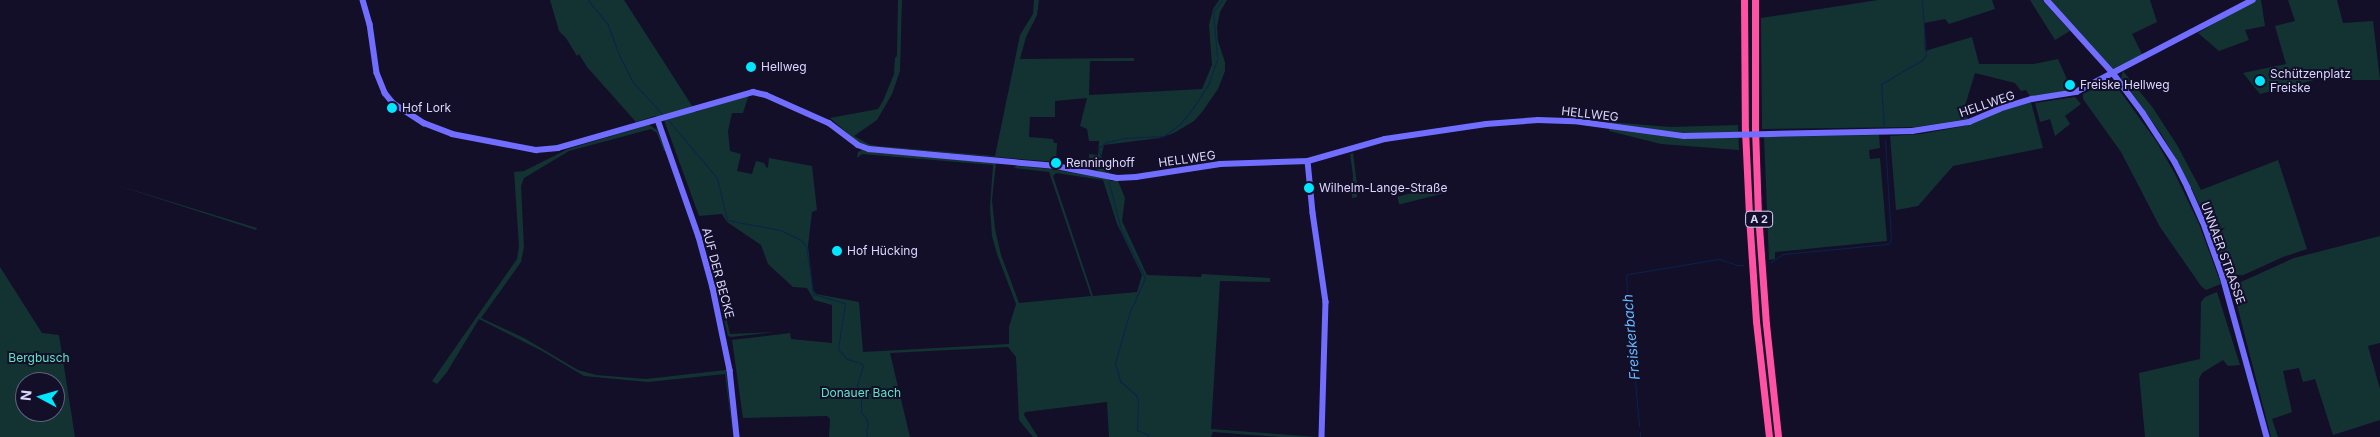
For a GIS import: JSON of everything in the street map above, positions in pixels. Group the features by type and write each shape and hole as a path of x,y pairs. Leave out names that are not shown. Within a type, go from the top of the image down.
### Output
{"highway":[{"name":"A 2","path":"1744,0 1745,130 1749,216 1756,322 1769,437"},
{"name":"A 2","path":"1755,0 1755,129 1758,213 1766,324 1778,437"}],"street":[{"name":"HELLWEG","path":"363,0 368,15 377,73 385,93 400,109 438,129 465,138 541,150 558,148 658,120 736,95 757,92 829,123 858,145 869,149 1056,166 1110,177 1136,177 1220,164 1308,161 1385,139 1486,124 1538,120 1574,122 1684,136 1912,132 1959,125 1998,109 2032,100 2076,92 2253,0"},
{"name":"UNNAER STRASSE","path":"2047,0 2113,73 2149,121 2175,162 2203,221 2226,286 2267,437"},
{"name":"AUF DER BECKE","path":"658,120 699,237 713,288 730,370 737,437"},
{"path":"1308,161 1313,213 1326,302 1322,437"}],"green space":[{"path":"550,0 624,0 696,112 749,94 743,113 732,113 728,131 730,151 741,154 737,171 752,174 756,161 764,163 768,168 769,158 812,166 817,210 812,212 808,246 813,290 816,294 859,302 863,352 1009,344 1009,327 1016,304 992,236 990,207 993,165 862,154 857,158 858,152 862,150 996,163 992,200 995,229 1001,255 1019,303 1091,296 1049,172 1014,168 1016,166 1051,169 1102,178 1099,171 1089,164 1089,154 1098,155 1099,141 1089,141 1087,129 1080,126 1087,98 1055,101 1055,117 1030,117 1029,137 1053,139 1054,143 1057,143 1056,162 866,146 855,140 830,118 878,109 883,101 894,74 895,58 897,56 898,0 902,0 900,71 892,94 877,120 854,136 868,144 878,146 995,156 1020,35 1033,14 1034,0 1039,0 1037,15 1026,37 1020,59 1134,58 1134,61 1090,61 1089,95 1202,89 1212,65 1209,25 1213,9 1219,0 1227,0 1220,12 1217,27 1218,41 1225,62 1225,71 1218,89 1202,112 1194,121 1174,133 1160,138 1104,145 1101,157 1110,174 1110,181 1118,181 1125,198 1122,221 1147,275 1201,277 1202,274 1270,278 1270,282 1220,281 1211,429 1318,437 1280,437 1213,432 1211,437 1109,437 1107,402 1025,412 1024,415 1038,437 1033,437 1019,420 1016,357 1008,347 890,353 910,437 829,437 830,419 827,416 743,418 732,340 790,333 791,339 832,343 832,305 814,300 807,288 793,287 768,264 761,245 727,222 722,214 699,216 663,117 655,116 636,122 587,67 579,54 577,56 566,38 559,31","holes":["1056,173 1103,180 1117,224 1142,275 1137,292 1093,296 1053,176"]},
{"path":"1878,0 1992,0 1995,9 1949,24 1945,19 1924,23 1925,51 1972,37 1979,64 2034,64 2058,59 2070,86 2067,91 2031,98 2026,90 2021,91 2015,83 1975,73 1964,109 1968,119 1916,127 1762,129 1761,18"},
{"path":"2030,0 2042,0 2070,31 2055,40"},
{"path":"2049,0 2150,0 2157,22 2132,34 2143,56 2114,71"},
{"path":"2255,0 2261,0 2265,26 2245,30 2249,40 2219,51 2198,33"},
{"path":"2288,0 2337,0 2343,23 2373,21 2380,80 2314,80 2260,94 2243,73 2286,64 2275,26 2295,21"},
{"path":"2123,71 2153,108 2177,145 2201,190 2278,160 2307,249 2283,257 2228,282 2206,219 2189,183 2162,135 2121,78"},
{"path":"2112,80 2156,141 2175,174 2199,224 2221,284 2206,290 2201,286 2160,227 2121,152 2083,99 2083,94"},
{"path":"2075,97 2081,104 2065,116 2070,124 2055,136 2050,119 2040,122 2035,103"},
{"path":"2031,102 2043,148 1953,166 1918,206 1896,210 1890,136 1921,134 1965,126 2002,110"},
{"path":"1609,122 1670,127 1738,125 1739,150 1661,144 1609,131"},
{"path":"649,125 657,130 666,151 664,151 657,133 651,129 569,151 524,178 521,186 524,247 521,262 481,318 524,338 578,370 596,375 646,379 726,370 733,437 725,374 648,382 584,376 542,351 479,319 447,372 437,384 432,381 517,259 519,246 514,172 524,171 568,149"},
{"path":"1879,135 1880,148 1869,150 1870,159 1880,158 1887,241 1775,252 1775,259 1769,260 1764,137"},
{"path":"1353,153 1357,197 1352,198 1353,175 1350,154"},
{"path":"110,183 257,228 256,230"},
{"path":"1440,186 1442,194 1399,204 1397,197"},
{"path":"2380,236 2380,343 2368,346 2380,389 2380,420 2333,435 2315,379 2303,382 2299,368 2283,371 2292,412 2272,419 2278,437 2271,437 2232,286 2294,258"},
{"name":"Bergbusch","path":"0,267 42,333 59,335 65,372 15,372 15,422 65,422 65,373 75,437 0,437"},
{"path":"712,270 715,270 730,334 775,332 728,336"},
{"path":"2217,292 2240,365 2228,366 2223,360 2202,373 2199,379 2199,437 2145,437 2139,373 2200,359 2201,302 2205,297"}],"waterway":[{"name":"Donauer Bach","path":"588,0 608,25 619,55 633,82 663,115"},
{"path":"1217,56 1213,12 1222,0"},
{"name":"Freiskerbach","path":"1884,127 1881,84 1922,60 1926,55 1922,0"},
{"path":"1106,173 1098,148 1107,142 1123,138 1164,136 1180,124 1193,108 1208,85 1217,60"},
{"name":"Donauer Bach","path":"668,120 717,178 727,220 780,230 801,240 806,246 813,294 845,303 838,349 847,359 861,363 863,366 857,385 861,400 861,412 866,418 868,426 866,430 867,437"},
{"name":"Freiskerbach","path":"1771,262 1783,254 1888,244 1891,240 1885,140"},
{"path":"1108,179 1121,230 1145,278 1130,311 1115,363 1120,381 1136,395 1138,401 1137,430 1147,434 1148,437"},
{"name":"Freiskerbach","path":"1639,426 1626,276 1628,274 1719,259 1743,265"},
{"name":"Freiskerbach","path":"1640,432 1640,437"}],"place":[{"name":"Hellweg","path":"751,67"},
{"name":"Schützenplatz Freiske","path":"2260,81"},
{"name":"Freiske Hellweg","path":"2070,85"},
{"name":"Hof Lork","path":"392,108"},
{"name":"Renninghoff","path":"1056,163"},
{"name":"Wilhelm-Lange-Straße","path":"1309,188"},
{"name":"Hof Hücking","path":"837,251"}]}
